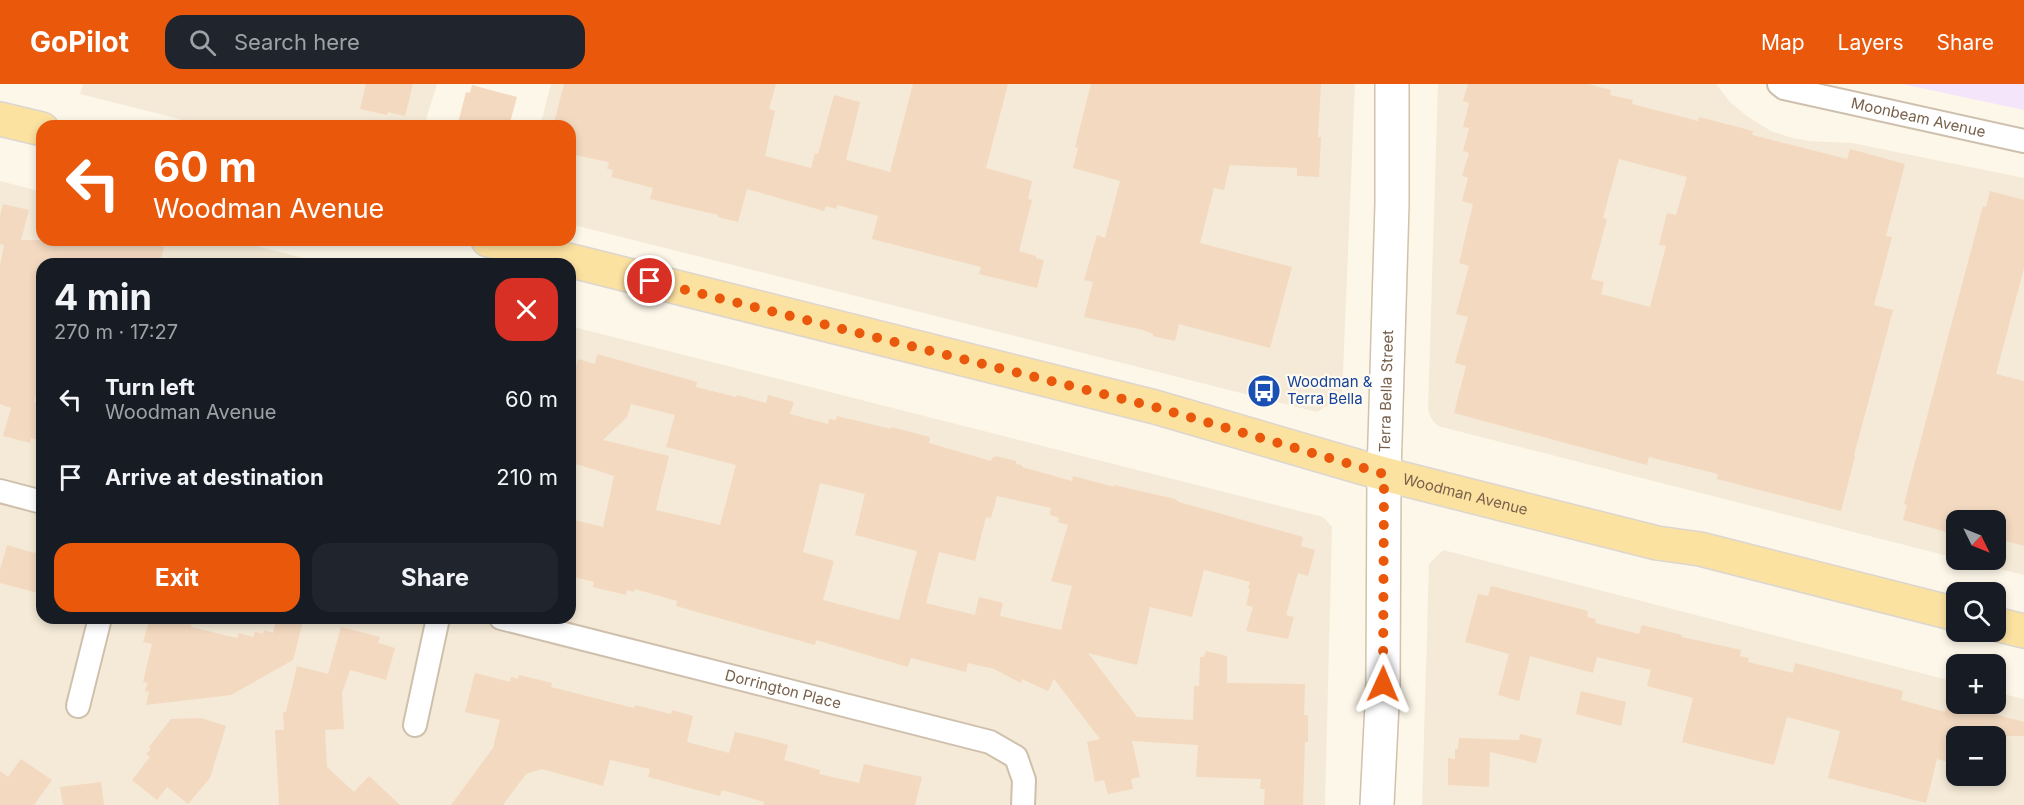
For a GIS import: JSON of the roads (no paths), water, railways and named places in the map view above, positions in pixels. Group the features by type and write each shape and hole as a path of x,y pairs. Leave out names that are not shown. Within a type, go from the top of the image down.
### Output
{"main road":[{"name":"Terra Bella Street","path":"1377,805 1383,684 1384,474 1392,204 1392,84"},
{"path":"0,119 36,128"},
{"name":"Woodman Avenue","path":"512,246 560,258"},
{"name":"Woodman Avenue","path":"576,262 1155,407 1384,474 1657,543 1700,549 1946,611"},
{"path":"2006,627 2024,631"}],"street":[{"name":"Moonbeam Avenue","path":"1779,84 1784,88 2024,141"},
{"path":"0,490 36,500"},
{"path":"78,706 98,624"},
{"path":"415,725 437,624"},
{"name":"Dorrington Place","path":"525,624 990,742 1016,757 1024,780 1023,805"}],"place":[{"name":"Woodman & Terra Bella","path":"1264,391"}]}
